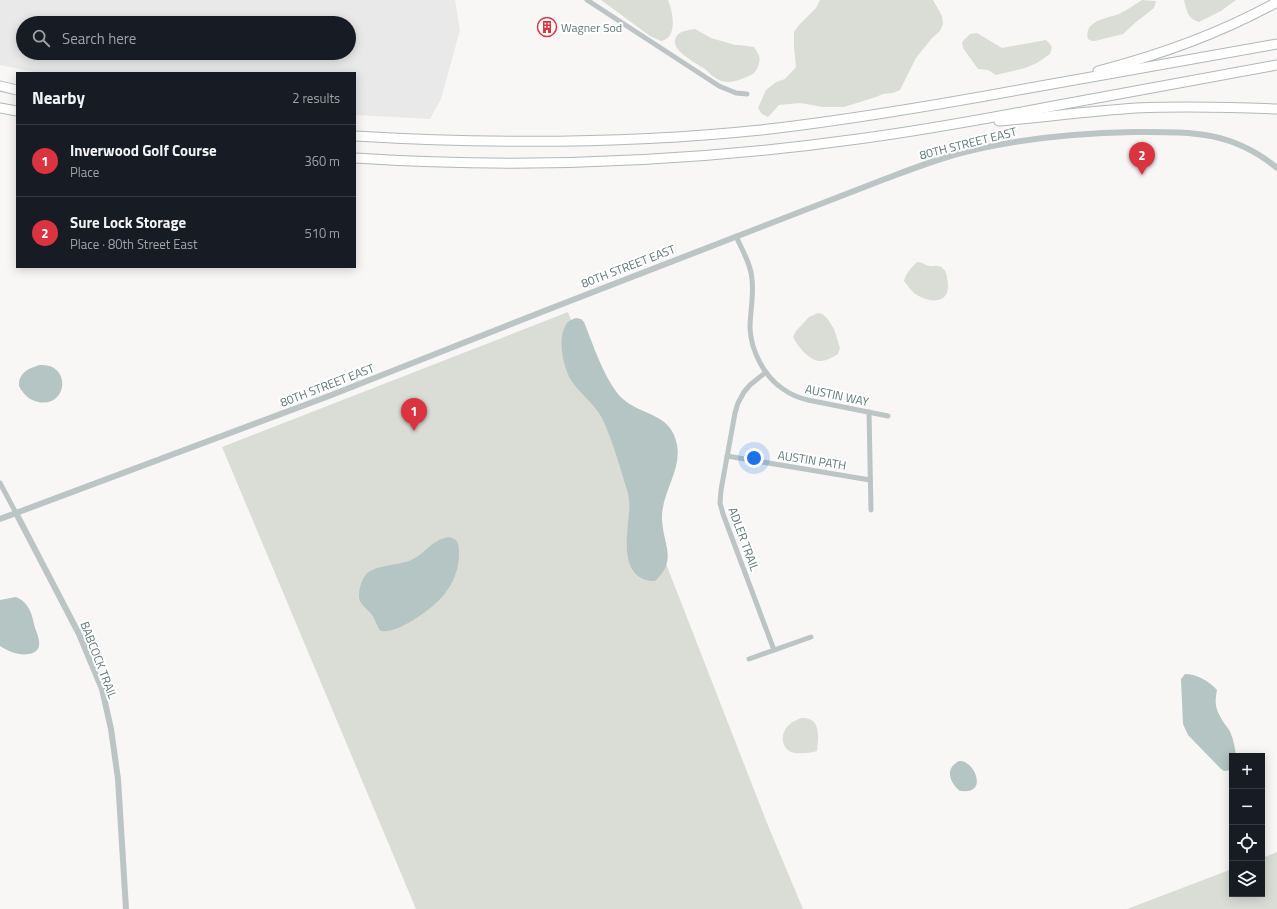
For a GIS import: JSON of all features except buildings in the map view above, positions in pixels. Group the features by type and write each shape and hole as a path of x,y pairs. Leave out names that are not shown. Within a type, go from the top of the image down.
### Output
{"highway":[{"path":"928,107 1077,76 1147,57 1218,30 1277,2"},
{"path":"356,136 404,139 546,142 673,137 804,125 928,107 1277,44"},
{"path":"356,158 428,162 502,163 620,161 730,154 858,139 926,129 1277,66"},
{"path":"0,86 16,90"},
{"path":"926,129 1135,108 1209,107 1277,110"},
{"path":"0,108 16,111"}],"street":[{"path":"587,0 719,86 736,93 747,94"},
{"name":"80TH STREET EAST","path":"0,518 333,395 736,236 936,161 1000,144 1079,134 1115,132 1198,133 1234,142 1259,155 1277,168"},
{"name":"AUSTIN WAY","path":"736,236 751,274 753,296 750,330 752,341 758,358 766,372 783,389 799,398 888,416"},
{"name":"ADLER TRAIL","path":"766,372 750,385 738,403 732,426 720,498 722,508 774,650"},
{"path":"869,412 871,510"},
{"name":"AUSTIN PATH","path":"727,456 870,480"},
{"name":"BABCOCK TRAIL","path":"0,483 79,634 102,689 111,729 118,779 126,909"},
{"path":"749,659 811,637"}],"shaded area":[{"path":"0,0 455,0 460,30 441,99 430,119 356,115 356,72 35,72 0,65"},
{"path":"601,0 668,0 673,24 670,35 661,41 650,36"},
{"path":"820,0 933,0 942,16 943,24 940,31 932,38 916,58 900,90 844,107 823,107 800,103 779,105 768,117 762,114 758,108 766,90 776,82 785,79 796,67 794,32 816,8"},
{"path":"1142,0 1156,1 1154,8 1123,34 1095,41 1088,39 1087,33 1092,24 1119,14"},
{"path":"1184,0 1236,0 1221,11 1199,22 1190,16"},
{"path":"695,29 711,38 735,45 754,47 760,60 754,73 745,78 731,82 724,82 714,77 702,67 683,55 676,46 676,37 679,33"},
{"path":"977,33 1002,48 1046,40 1052,47 1050,54 1037,63 1025,68 996,75 988,70 978,69 963,48 962,42 970,34"},
{"path":"917,262 930,266 937,266 945,270 948,287 947,293 944,297 939,300 933,300 921,297 914,293 904,281 907,273"},
{"path":"568,312 767,823 803,909 416,909 222,447"},
{"path":"818,313 827,318 834,329 840,348 838,354 822,361 813,359 805,353 793,337 796,331 809,317"},
{"path":"576,318 581,319 584,322 603,369 618,394 634,407 661,420 674,434 678,454 677,463 665,500 662,519 668,559 662,573 655,581 637,576 628,560 627,540 629,498 610,436 599,413 571,380 565,367 562,351 562,335 568,322"},
{"path":"40,365 50,366 57,371 61,377 62,385 60,392 55,398 48,402 38,402 32,400 24,394 19,386 19,381 22,374"},
{"path":"449,537 457,542 459,553 455,575 445,594 429,609 410,622 393,630 381,631 372,615 359,598 360,589 367,573 384,566 409,561 437,541"},
{"path":"16,597 27,606 33,619 39,646 33,653 16,653 0,646 0,600"},
{"path":"1185,674 1194,675 1210,684 1217,690 1217,711 1230,731 1235,753 1229,753 1229,770 1224,771 1221,769 1188,735 1183,724 1181,679"},
{"path":"801,718 812,721 817,728 817,751 795,753 789,751 784,745 783,734 785,730 791,723"},
{"path":"959,761 968,764 975,772 977,782 976,786 970,791 960,791 951,780 951,768"},
{"path":"1277,852 1277,909 1127,909 1229,870 1229,897 1265,897 1265,857"}],"place":[{"name":"Wagner Sod","path":"547,27"},
{"name":"Sure Lock Storage","path":"1142,175"},
{"name":"Inverwood Golf Course","path":"414,431"}]}
